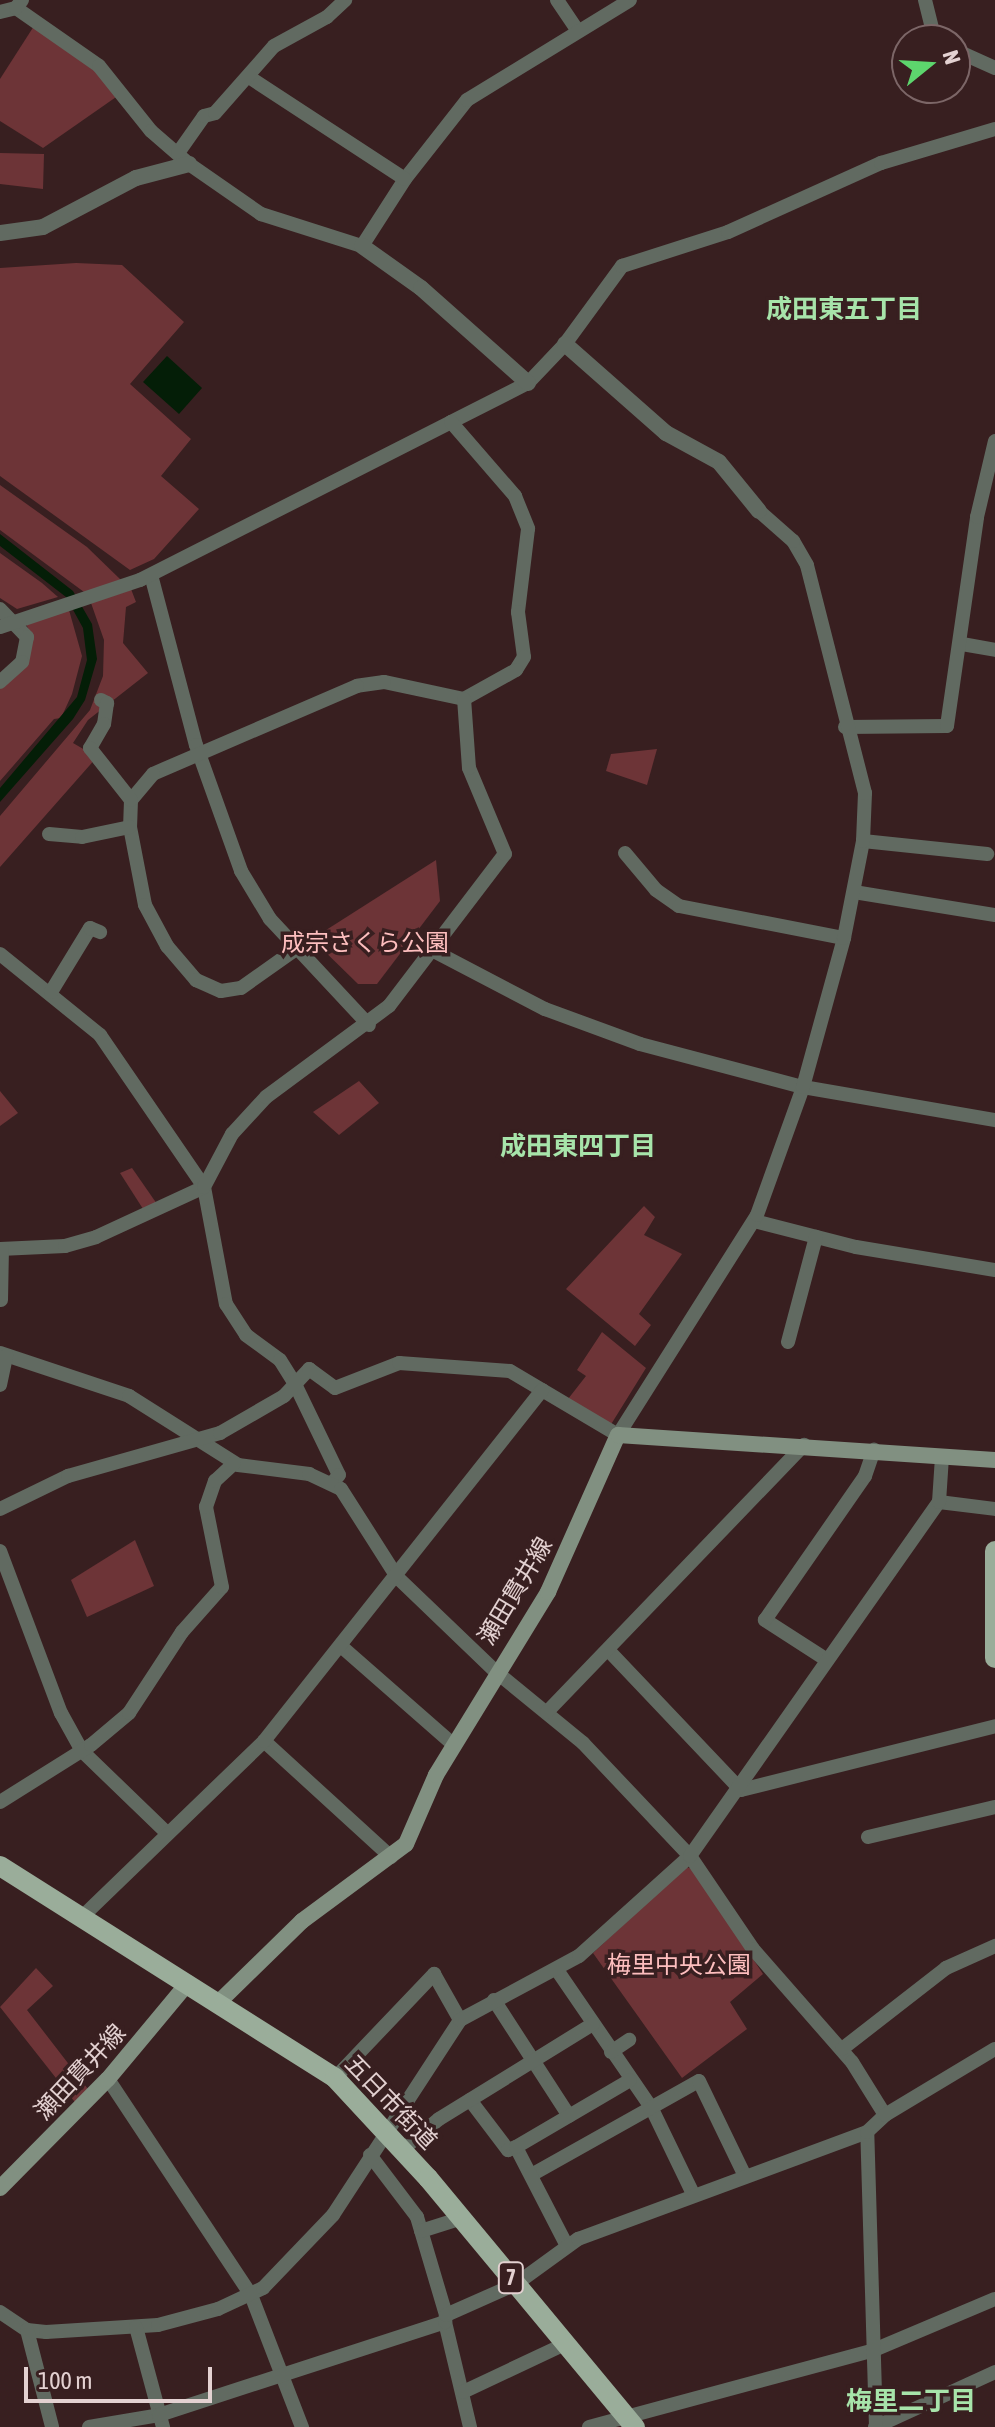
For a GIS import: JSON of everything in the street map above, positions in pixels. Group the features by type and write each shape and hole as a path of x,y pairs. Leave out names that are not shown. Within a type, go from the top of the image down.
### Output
{"main road":[{"path":"618,1435 995,1460"},
{"name":"瀬田貫井線","path":"219,2002 302,1921 406,1844 454,1745 495,1671 548,1592 618,1435"},
{"path":"995,1551 995,1658"},
{"name":"五日市街道","path":"3,1872 83,1916 335,2078 462,2218 630,2421"},
{"name":"瀬田貫井線","path":"0,2188 108,2079 188,1983"}],"street":[{"path":"0,233 43,227 136,178 183,158 204,116 215,113 274,46 327,17 345,0"},
{"path":"557,0 577,30"},
{"path":"362,246 405,179 467,100 630,0"},
{"path":"925,0 931,24"},
{"path":"0,12 19,4 99,66 151,131 183,158 261,214 362,246 421,288 528,383"},
{"path":"971,57 995,68"},
{"path":"249,77 405,179"},
{"path":"0,627 151,575 528,383 565,344 622,266 742,227 881,163 995,129"},
{"path":"0,1509 68,1476 200,1442 260,1412 309,1369 342,1388 399,1363 510,1371 618,1435 754,1221 803,1087 844,938 863,841 865,793 845,727 807,565 793,541 759,511 719,462 666,433 565,344"},
{"path":"296,949 241,988 221,991 196,980 167,946 145,905 130,827 131,800 153,774 368,682 464,699 503,679 524,657 518,612 528,541 515,496 451,422"},
{"path":"845,727 947,726 962,644 977,517 995,441"},
{"path":"151,575 199,755 241,871 296,949 369,1025"},
{"path":"0,609 16,620 27,645 22,662 0,682"},
{"path":"962,644 995,650"},
{"path":"1,1300 1,1249 65,1246 96,1237 204,1187 232,1134 266,1097 369,1025 389,1006 505,854 469,768 464,699"},
{"path":"101,700 107,703 104,724 90,748 131,800"},
{"path":"49,834 82,837 130,827"},
{"path":"863,841 987,854"},
{"path":"625,853 656,890 679,906 844,938"},
{"path":"854,892 995,915"},
{"path":"51,992 90,928 100,932"},
{"path":"430,949 591,1029 803,1087 995,1120"},
{"path":"0,954 51,992 100,1035 204,1187 226,1304 246,1335 280,1360 294,1382 339,1475 332,1483"},
{"path":"754,1221 816,1237 995,1270"},
{"path":"788,1342 816,1237"},
{"path":"0,1385 3,1354 129,1396 234,1463 309,1474 332,1483 355,1508 397,1577 495,1671 547,1712 690,1856 753,1949 842,2049 885,2115"},
{"path":"83,1916 166,1832 264,1741 342,1647 542,1390"},
{"path":"547,1712 610,1652 804,1445"},
{"path":"827,1660 765,1620 865,1476 874,1450"},
{"path":"4,2320 27,2330 136,2327 191,2318 251,2295 321,2230 460,2020 557,1970 646,1900 690,1856 741,1790 827,1660 939,1502 942,1457"},
{"path":"0,1802 82,1751 129,1713 182,1632 222,1587 206,1507 215,1481 234,1463"},
{"path":"939,1502 995,1509"},
{"path":"0,1551 61,1713 82,1751 166,1832"},
{"path":"342,1647 454,1745"},
{"path":"610,1652 741,1790"},
{"path":"741,1790 995,1726"},
{"path":"264,1741 391,1857"},
{"path":"868,1837 995,1807"},
{"path":"842,2049 946,1968 995,1946"},
{"path":"557,1970 652,2109 693,2194"},
{"path":"335,2078 434,1974 460,2020"},
{"path":"494,2000 569,2116"},
{"path":"402,2150 470,2100 593,2024"},
{"path":"611,2052 629,2040"},
{"path":"89,2427 161,2421 445,2318 516,2284 567,2246 744,2174 867,2132 885,2115 995,2049"},
{"path":"108,2079 251,2295 302,2427"},
{"path":"470,2100 508,2150 630,2080"},
{"path":"533,2174 699,2081 744,2174"},
{"path":"867,2132 876,2427 995,2372"},
{"path":"516,2147 533,2174 567,2246"},
{"path":"370,2155 417,2217 445,2318 470,2427"},
{"path":"421,2231 462,2218"},
{"path":"589,2427 630,2421 874,2350 995,2299"},
{"path":"136,2327 161,2421"},
{"path":"27,2330 52,2427"},
{"path":"463,2392 567,2343"}],"green space":[{"path":"34,26 96,69 119,95 43,148 0,121 0,79"},
{"path":"0,153 44,154 43,189 0,184"},
{"path":"76,263 122,265 184,322 130,384 191,439 161,476 199,509 154,559 130,570 0,476 0,268"},
{"path":"0,485 87,547 122,581 84,592 0,530"},
{"path":"0,553 58,597 17,609 0,598"},
{"path":"131,589 136,602 126,607 123,643 148,673 88,720 73,743 97,757 0,867 0,816 90,710 103,676 104,640 91,603"},
{"path":"69,610 82,656 72,694 61,718 54,719 0,781 0,689 25,665 32,636 25,622"},
{"path":"657,749 647,785 606,771 611,754"},
{"name":"成宗さくら公園","path":"436,860 440,901 377,984 358,984 312,939"},
{"path":"359,1081 379,1103 339,1135 313,1112"},
{"path":"0,1091 18,1113 0,1126"},
{"path":"132,1168 157,1204 145,1212 120,1173"},
{"path":"644,1206 655,1217 644,1235 682,1254 639,1314 651,1325 635,1346 566,1289"},
{"path":"602,1332 646,1368 610,1426 568,1399 586,1376 577,1370"},
{"path":"135,1540 154,1586 87,1617 71,1580"},
{"name":"梅里中央公園","path":"686,1867 693,1869 763,1974 730,2002 747,2029 682,2078 593,1953"},
{"path":"36,1968 53,1986 27,2010 91,2093 78,2106 0,2007"}],"shaded area":[{"path":"167,356 202,388 179,414 143,382"},
{"path":"0,534 73,591 92,624 97,659 85,700 73,719 0,802 0,788 77,697 87,660 83,628 66,597 0,546"}],"district":[{"name":"成田東五丁目","path":"844,310"},
{"name":"成田東四丁目","path":"578,1147"},
{"name":"梅里二丁目","path":"911,2402"}]}
